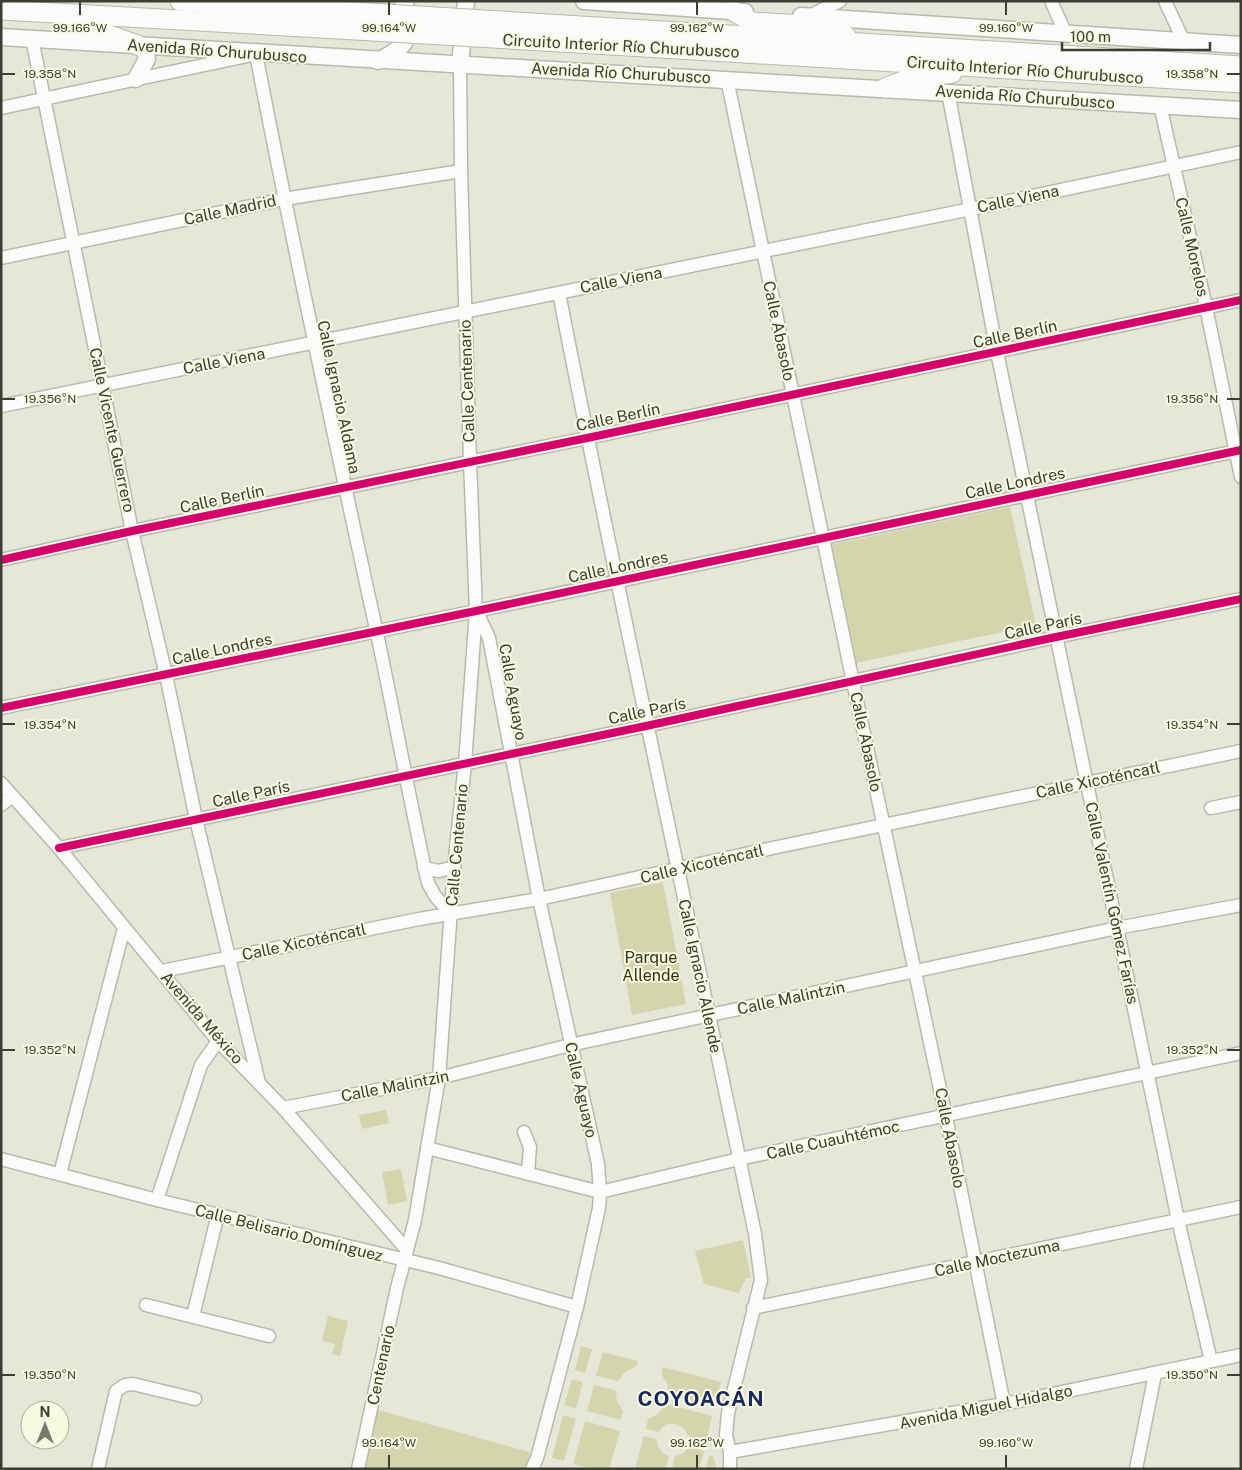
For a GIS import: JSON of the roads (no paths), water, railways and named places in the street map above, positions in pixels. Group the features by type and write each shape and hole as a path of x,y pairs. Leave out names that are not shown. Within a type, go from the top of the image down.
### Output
{"highway":[{"name":"Circuito Interior Río Churubusco","path":"180,1 287,17"},
{"name":"Circuito Interior Río Churubusco","path":"1,10 287,17 645,38 978,67 1241,83"},
{"path":"733,11 752,22 819,26 866,43"},
{"path":"39,12 140,46"},
{"name":"Circuito Interior Río Churubusco","path":"645,38 866,43 1241,66"},
{"path":"885,88 906,80 978,67"}],"main road":[{"path":"378,61 394,52 405,42 409,18 407,7 403,1"},
{"path":"460,66 466,1"},
{"path":"584,1 1241,45"},
{"name":"Avenida Río Churubusco","path":"1,37 256,54 727,79 1241,110"},
{"path":"136,79 147,59 145,50 140,46"}],"street":[{"path":"809,16 840,1"},
{"path":"1051,1 1066,34"},
{"path":"1165,1 1184,42"},
{"name":"Calle Vicente Guerrero","path":"32,39 132,531 166,675 196,819 228,958 259,1082"},
{"path":"1,108 256,54"},
{"name":"Calle Ignacio Aldama","path":"256,54 284,199 376,630 424,868 428,883 435,896 451,914"},
{"name":"Calle Centenario","path":"405,1255 415,1220 439,1078 454,867 465,763 476,610 465,312 460,66"},
{"name":"Calle Abasolo","path":"727,79 822,538 916,971 1004,1404"},
{"name":"Calle Valentín Gómez Farías","path":"948,92 997,352 1056,637 1178,1220 1211,1361"},
{"name":"Calle Morelos","path":"1160,105 1238,450 1241,477"},
{"name":"Calle Viena","path":"1,406 762,252 1241,152"},
{"name":"Calle Madrid","path":"1,258 284,199 461,171"},
{"name":"Calle Ignacio Allende","path":"559,293 646,726 739,1159 761,1280 728,1413 726,1435 730,1452 730,1469"},
{"name":"Calle Berlín","path":"1,560 1241,300"},
{"name":"Calle Londres","path":"1,708 1238,450"},
{"name":"Calle París","path":"59,848 646,726 1241,599"},
{"name":"Calle Aguayo","path":"476,610 489,638 539,899 598,1164 600,1192 599,1208 577,1307 537,1458 532,1469"},
{"name":"Calle Xicoténcatl","path":"162,972 419,919 539,899 1241,751"},
{"name":"Avenida México","path":"1,783 59,848 218,1041 283,1108 405,1255"},
{"path":"1,805 12,796"},
{"path":"1211,808 1241,802"},
{"path":"424,868 439,871 454,867"},
{"name":"Calle Malintzin","path":"283,1108 439,1078 570,1045 1118,928 1241,904"},
{"path":"60,1174 124,928"},
{"path":"157,1200 201,1066 218,1041"},
{"name":"Calle Cuauhtémoc","path":"427,1148 600,1192 739,1159 1241,1054"},
{"path":"524,1132 530,1147 528,1174"},
{"name":"Calle Belisario Domínguez","path":"1,1159 157,1200 405,1255 438,1268 577,1307"},
{"name":"Calle Moctezuma","path":"753,1308 1241,1207"},
{"path":"193,1316 218,1214"},
{"name":"Centenario","path":"358,1469 405,1255"},
{"path":"146,1305 268,1336"},
{"name":"Avenida Miguel Hidalgo","path":"730,1452 1004,1404 1241,1355"},
{"path":"1136,1469 1154,1374"},
{"path":"98,1469 116,1391 125,1385 132,1384 195,1399"}],"district":[{"name":"COYOACÁN","path":"701,1398"}],"park label":[{"name":"Parque Allende","path":"651,966"}]}
